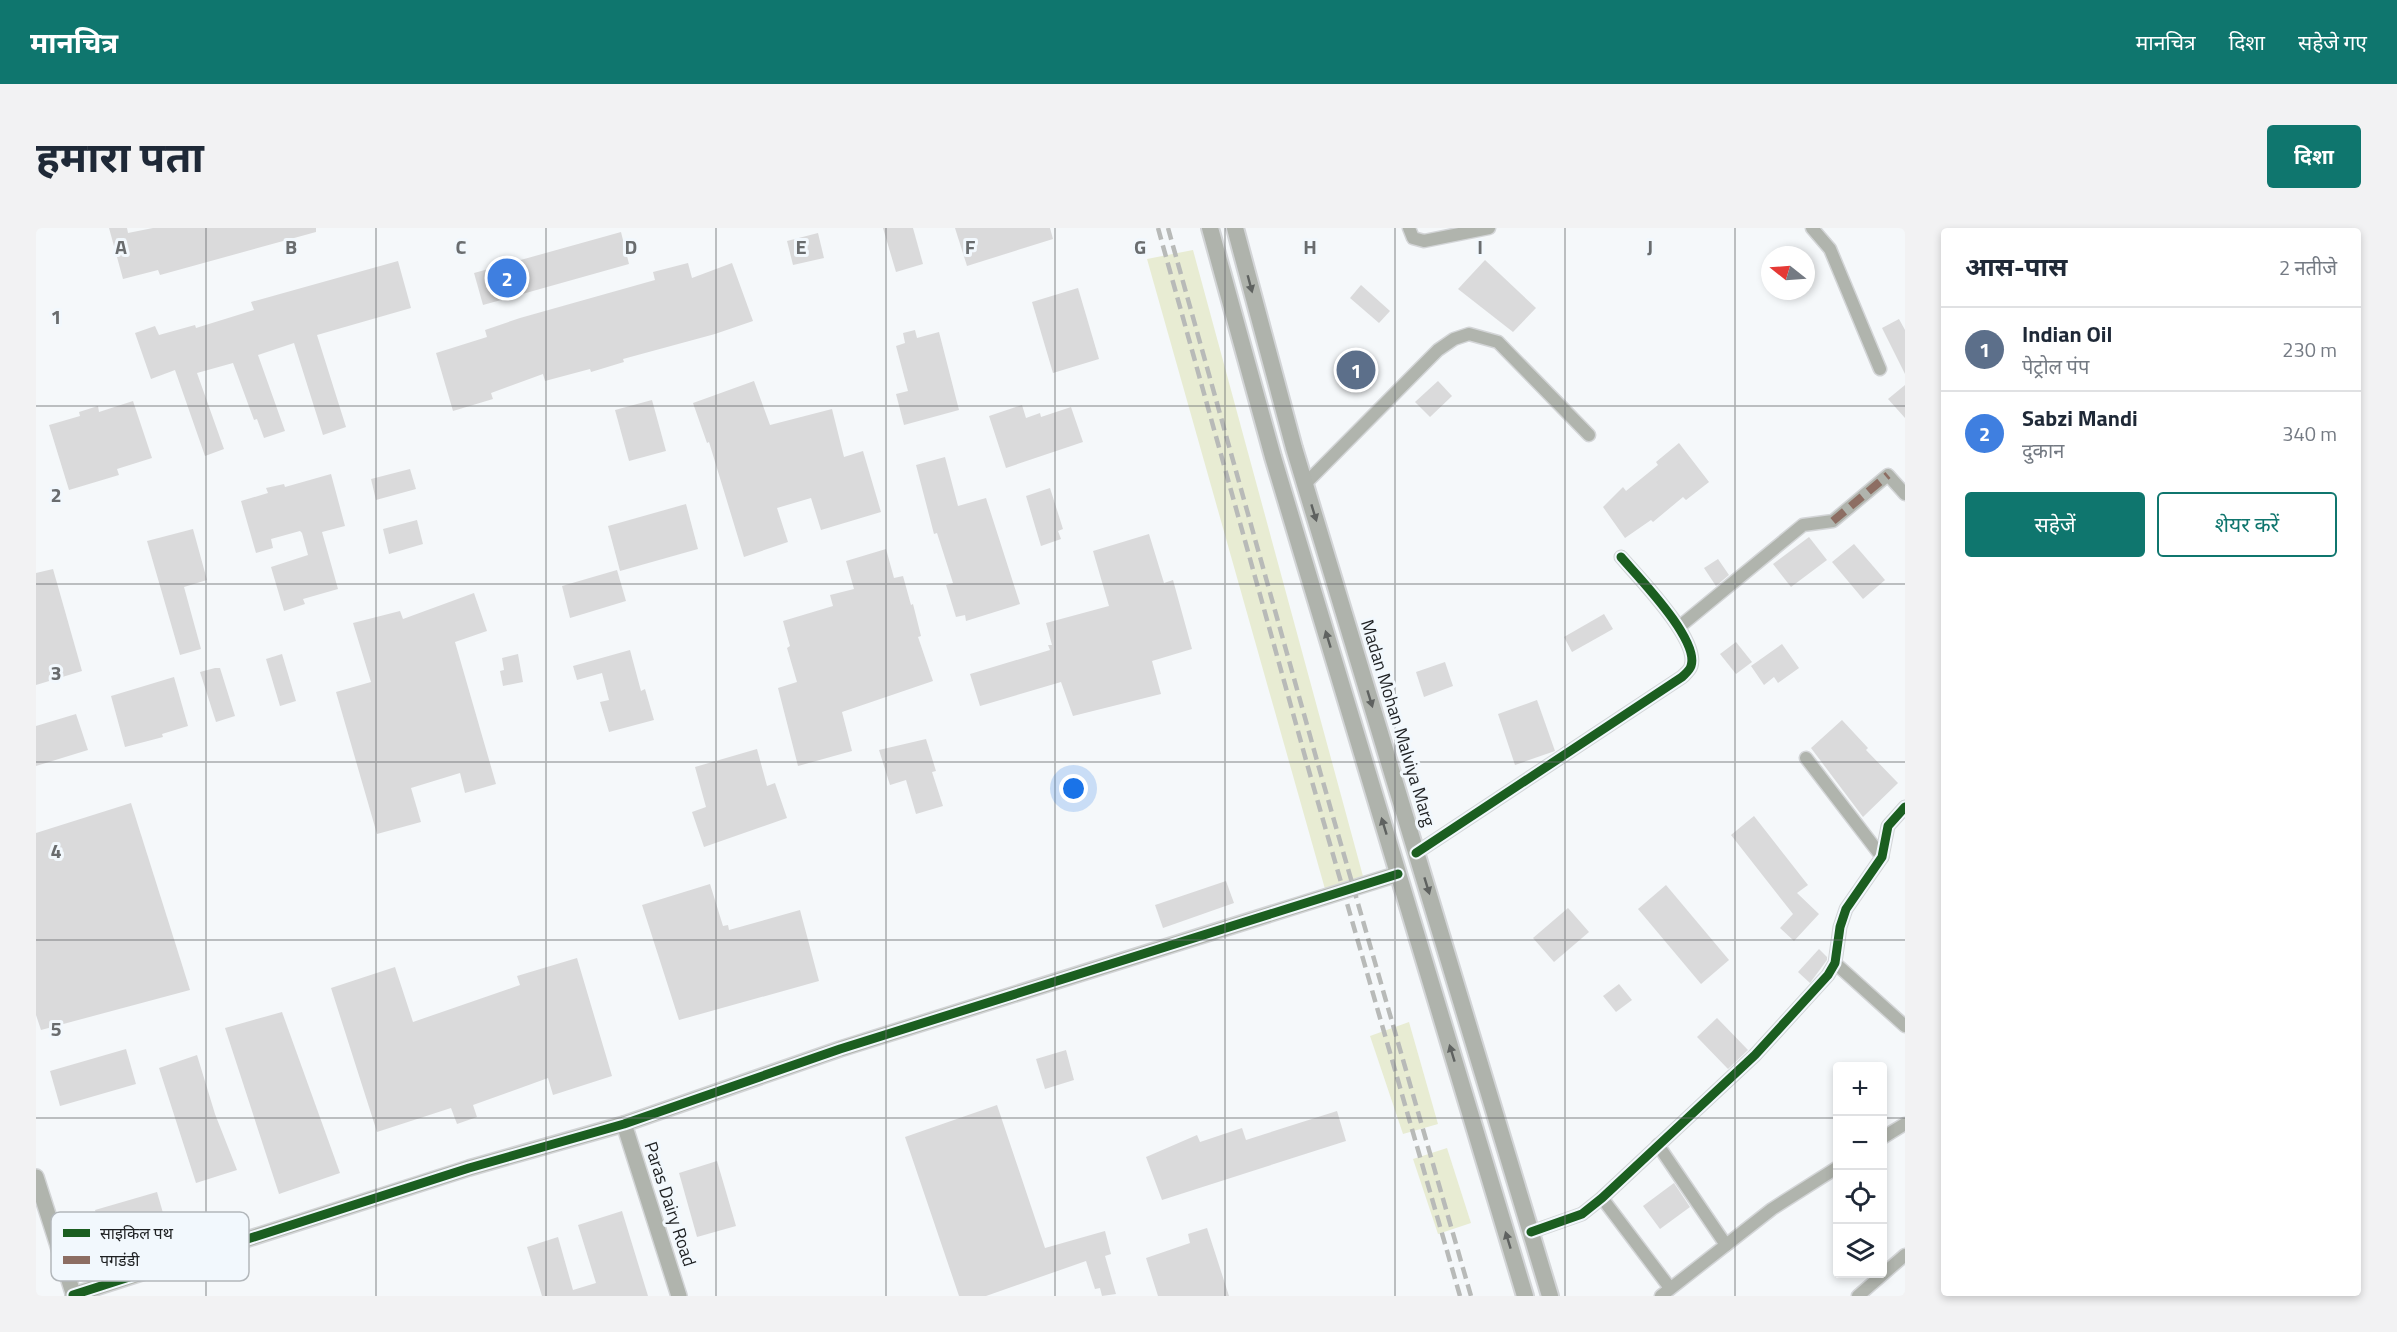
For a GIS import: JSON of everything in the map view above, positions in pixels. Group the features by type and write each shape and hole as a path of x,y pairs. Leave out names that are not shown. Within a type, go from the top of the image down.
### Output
{"main road":[{"path":"1210,228 1273,457 1525,1296"},
{"name":"Madan Mohan Malviya Marg","path":"1235,228 1305,484 1550,1296"}],"street":[{"path":"1409,228 1413,238 1424,241 1489,228"},
{"path":"1812,228 1830,249 1880,369"},
{"path":"1305,484 1438,350 1454,339 1469,334 1498,342 1589,435"},
{"path":"1679,627 1803,525 1833,521 1888,475 1905,494"},
{"path":"1416,853 1682,677 1691,667 1691,657 1679,627 1621,557"},
{"path":"1806,758 1882,857"},
{"path":"1531,1232 1582,1214 1602,1198 1755,1055 1802,1006 1835,963 1840,927 1846,909 1882,857 1888,826 1905,807"},
{"path":"249,1239 458,1172 624,1124 854,1044 1398,874"},
{"path":"1835,963 1905,1026"},
{"name":"Paras Dairy Road","path":"624,1124 679,1296"},
{"path":"1887,1135 1905,1124"},
{"path":"1658,1145 1726,1245"},
{"path":"1602,1198 1665,1292 1772,1209 1833,1170"},
{"path":"36,1177 51,1225"},
{"path":"1858,1296 1905,1255"},
{"path":"73,1295 117,1281"}],"green space":[{"path":"1193,250 1364,880 1325,889 1147,259"},
{"path":"1409,1022 1438,1124 1403,1134 1370,1036"},
{"path":"1447,1148 1471,1223 1438,1234 1413,1159"}],"building":[{"path":"109,228 127,228 128,233 153,228 316,228 316,232 160,275 158,270 123,279"},
{"path":"883,228 913,228 923,264 896,272"},
{"path":"955,228 1050,228 1053,239 967,266"},
{"path":"621,232 629,264 483,305 474,273"},
{"path":"818,233 824,258 793,265 787,241"},
{"path":"1485,260 1536,308 1513,332 1458,289"},
{"path":"398,261 411,308 317,335 346,427 323,435 294,343 258,355 285,431 264,438 257,419 254,420 233,363 197,373 224,449 205,456 175,370 151,379 135,333 155,326 159,335 195,325 196,328 254,310 251,302"},
{"path":"688,263 692,278 732,263 753,321 715,334 623,359 624,362 591,372 590,369 545,381 543,374 491,393 493,399 453,411 436,353 487,337 485,330 655,280 653,272"},
{"path":"1361,285 1390,311 1379,323 1350,298"},
{"path":"1078,288 1099,359 1053,373 1032,302"},
{"path":"1899,319 1905,330 1905,374 1882,328"},
{"path":"915,330 917,338 939,332 959,410 904,425 896,394 908,391 896,346 905,343 903,333"},
{"path":"754,381 770,425 832,409 844,457 863,451 881,512 821,530 811,498 777,508 788,542 744,557 709,442 707,443 693,403"},
{"path":"1438,381 1452,396 1430,417 1415,402"},
{"path":"1905,385 1905,418 1888,399"},
{"path":"652,400 666,451 629,461 615,410"},
{"path":"133,401 152,458 117,469 119,475 69,490 49,425 80,416 79,412 98,406 99,412"},
{"path":"1022,405 1026,418 1040,413 1041,417 1071,407 1083,442 1006,468 989,416"},
{"path":"1679,443 1709,482 1686,500 1683,497 1653,522 1651,520 1625,538 1603,507 1623,487 1626,491 1658,465 1656,462"},
{"path":"945,457 958,506 986,498 1020,604 966,621 965,615 956,617 946,585 953,583 937,533 934,534 916,465"},
{"path":"410,469 416,489 376,500 371,479"},
{"path":"331,474 345,526 322,532 338,589 303,599 305,604 284,611 271,567 308,555 302,533 300,531 271,539 273,548 256,553 241,501 268,493 266,488 284,484 285,487"},
{"path":"1050,488 1063,529 1058,531 1061,539 1041,546 1026,496"},
{"path":"686,504 698,549 620,571 608,526"},
{"path":"417,520 423,544 389,554 383,529"},
{"path":"193,529 207,580 184,587 201,649 180,655 147,541"},
{"path":"1149,534 1164,583 1173,580 1192,649 1152,661 1161,694 1073,716 1061,682 980,706 970,674 1050,650 1048,645 1052,645 1046,623 1109,606 1093,551"},
{"path":"1809,537 1827,560 1791,587 1773,564"},
{"path":"1854,544 1885,580 1863,599 1832,562"},
{"path":"886,549 894,578 903,576 911,605 913,604 921,636 918,637 933,681 842,712 852,751 798,766 778,688 797,682 787,648 790,646 783,621 833,606 830,595 854,589 846,561"},
{"path":"1718,559 1729,575 1716,586 1704,568"},
{"path":"53,569 82,671 36,685 36,573"},
{"path":"617,570 626,601 570,618 562,586"},
{"path":"474,593 487,631 455,642 496,784 465,793 460,773 411,788 421,822 377,834 336,692 371,682 353,623 400,611 403,619"},
{"path":"1604,614 1613,629 1572,652 1564,637"},
{"path":"1736,642 1752,662 1736,674 1720,654"},
{"path":"1782,644 1799,668 1778,683 1774,677 1764,685 1751,666"},
{"path":"630,650 641,691 645,689 654,720 609,732 600,702 609,700 602,673 577,680 573,666"},
{"path":"282,654 296,701 280,706 266,659"},
{"path":"518,654 523,682 503,686 500,671 504,670 502,658"},
{"path":"1445,662 1453,686 1424,697 1416,672"},
{"path":"220,668 235,716 216,722 200,672"},
{"path":"174,677 188,726 162,734 163,737 125,747 111,696"},
{"path":"1537,700 1555,751 1515,765 1498,714"},
{"path":"76,714 88,750 36,766 36,726"},
{"path":"1842,720 1868,748 1866,750 1898,783 1863,817 1811,748"},
{"path":"926,739 936,771 932,772 943,806 916,814 906,780 890,785 879,750"},
{"path":"757,749 767,786 775,783 787,818 704,847 692,812 706,807 695,767"},
{"path":"131,803 190,990 41,1030 36,1015 36,833"},
{"path":"1754,816 1808,885 1797,893 1819,914 1794,941 1780,928 1793,914 1731,835"},
{"path":"1226,881 1234,903 1163,928 1155,905"},
{"path":"710,884 723,926 728,925 729,930 800,910 819,981 679,1020 642,905"},
{"path":"1666,885 1729,960 1701,984 1638,909"},
{"path":"1568,908 1589,932 1554,962 1533,938"},
{"path":"1819,949 1827,960 1810,983 1798,972"},
{"path":"577,958 612,1076 553,1095 548,1078 473,1105 477,1117 457,1124 451,1108 377,1132 331,988 395,967 413,1022 520,985 517,976"},
{"path":"1619,984 1632,1000 1616,1012 1603,996"},
{"path":"282,1012 340,1173 279,1194 225,1028"},
{"path":"1717,1018 1748,1050 1728,1069 1697,1037"},
{"path":"126,1049 136,1084 60,1106 50,1071"},
{"path":"1066,1050 1074,1080 1045,1089 1036,1059"},
{"path":"197,1055 215,1114 237,1170 196,1183 159,1068"},
{"path":"997,1105 1045,1248 1105,1231 1111,1254 1105,1256 1116,1294 1102,1296 1100,1288 1095,1289 1086,1261 986,1296 959,1296 905,1137"},
{"path":"1337,1111 1346,1141 1162,1200 1146,1157 1197,1135 1200,1142 1242,1128 1246,1140"},
{"path":"717,1161 736,1226 697,1237 679,1173"},
{"path":"1674,1183 1690,1207 1660,1229 1643,1206"},
{"path":"157,1192 163,1212 96,1212 95,1210"},
{"path":"622,1211 648,1296 542,1296 527,1247 558,1237 573,1290 596,1283 578,1225"},
{"path":"1207,1228 1229,1296 1158,1296 1146,1258 1190,1243 1188,1234"}],"railway":[{"path":"1158,228 1311,778 1460,1296"},
{"path":"1168,228 1321,775 1471,1296"}],"marked path":[{"path":"1833,521 1888,475"}],"cycle path":[{"path":"1416,853 1682,677 1690,669 1691,655 1677,625 1653,593 1621,557"},
{"path":"1531,1232 1582,1214 1602,1198 1755,1055 1828,975 1835,963 1840,927 1846,909 1882,857 1888,826 1905,807"},
{"path":"249,1239 469,1168 624,1124 840,1049 1398,874"},
{"path":"73,1295 117,1281"}],"place":[{"name":"Sabzi Mandi","path":"507,278"},
{"name":"Indian Oil","path":"1356,370"}]}
